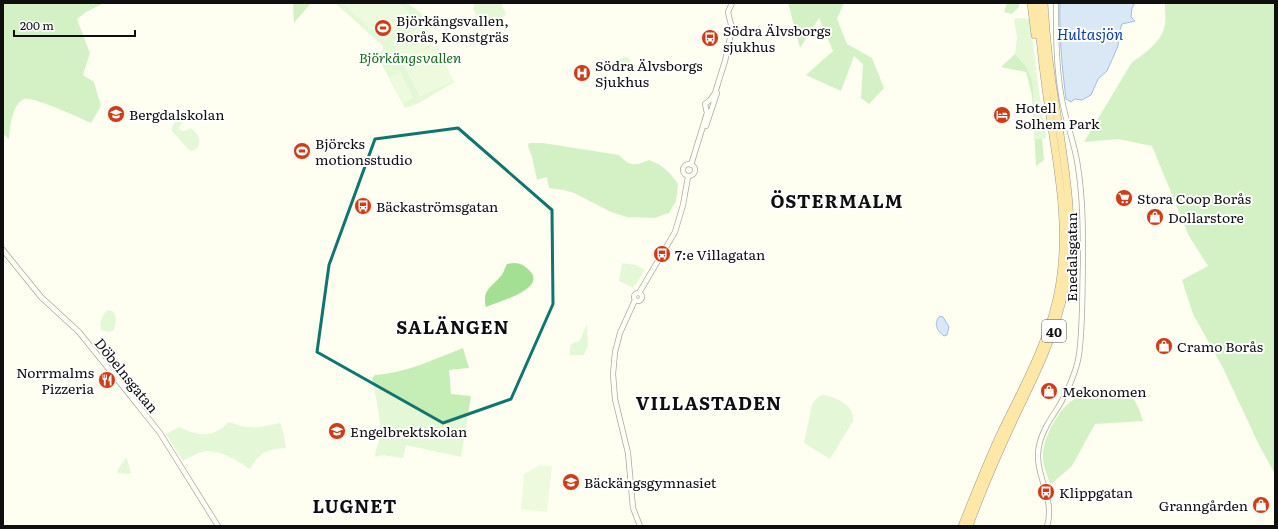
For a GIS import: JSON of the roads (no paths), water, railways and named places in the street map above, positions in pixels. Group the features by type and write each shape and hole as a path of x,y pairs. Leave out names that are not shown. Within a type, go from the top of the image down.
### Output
{"highway":[{"path":"1031,3 1036,45 1044,77"},
{"name":"40","path":"962,526 986,466 1039,352 1049,325 1060,284 1063,246 1063,204 1044,77 1037,3"},
{"name":"40","path":"969,526 998,455 1045,354 1055,327 1065,287 1069,247 1069,203 1047,46 1044,3"},
{"path":"1047,46 1049,3"}],"street":[{"path":"701,134 705,130 718,90 729,44 732,29 728,12 732,3"},
{"name":"Enedalsgatan","path":"1047,526 1049,505 1038,460 1038,447 1045,430 1068,388 1077,366 1083,291 1081,194 1078,167 1061,99 1057,59 1056,3"},
{"path":"691,164 707,113 705,104 712,98 718,86"},
{"path":"688,177 693,175 695,171 694,166 691,164"},
{"path":"688,177 683,174 683,169 686,165 691,164"},
{"path":"640,526 633,508 628,453 615,399 613,374 615,352 620,333 635,300 634,295 639,293 675,232 683,205 688,177"},
{"name":"Döbelnsgatan","path":"3,250 41,297 79,332 134,399 160,433 218,526"}],"water":[{"name":"Hultasjön","path":"1060,3 1135,3 1132,8 1131,17 1135,21 1122,24 1119,33 1118,46 1107,71 1098,79 1091,95 1082,100 1075,99 1071,102 1066,99 1062,63"},
{"path":"940,316 943,317 949,327 947,335 944,336 939,332 936,324"}],"place":[{"name":"Björkängsvallen, Borås, Konstgräs","path":"383,28"},
{"name":"Södra Älvsborgs sjukhus","path":"710,38"},
{"name":"Södra Älvsborgs Sjukhus","path":"582,73"},
{"name":"Bergdalskolan","path":"116,114"},
{"name":"Hotell Solhem Park","path":"1002,115"},
{"name":"Björcks motionsstudio","path":"302,151"},
{"name":"Stora Coop Borås","path":"1124,198"},
{"name":"Bäckaströmsgatan","path":"363,206"},
{"name":"Dollarstore","path":"1155,217"},
{"name":"7:e Villagatan","path":"662,254"},
{"name":"Cramo Borås","path":"1164,346"},
{"name":"Norrmalms Pizzeria","path":"107,380"},
{"name":"Mekonomen","path":"1049,391"},
{"name":"Engelbrektskolan","path":"337,431"},
{"name":"Bäckängsgymnasiet","path":"571,482"},
{"name":"Klippgatan","path":"1046,492"},
{"name":"Granngården","path":"1261,505"}],"district":[{"name":"ÖSTERMALM","path":"837,200"},
{"name":"SALÄNGEN","path":"453,326"},
{"name":"VILLASTADEN","path":"709,402"},
{"name":"LUGNET","path":"355,505"}],"park label":[{"name":"Björkängsvallen","path":"410,57"}]}
